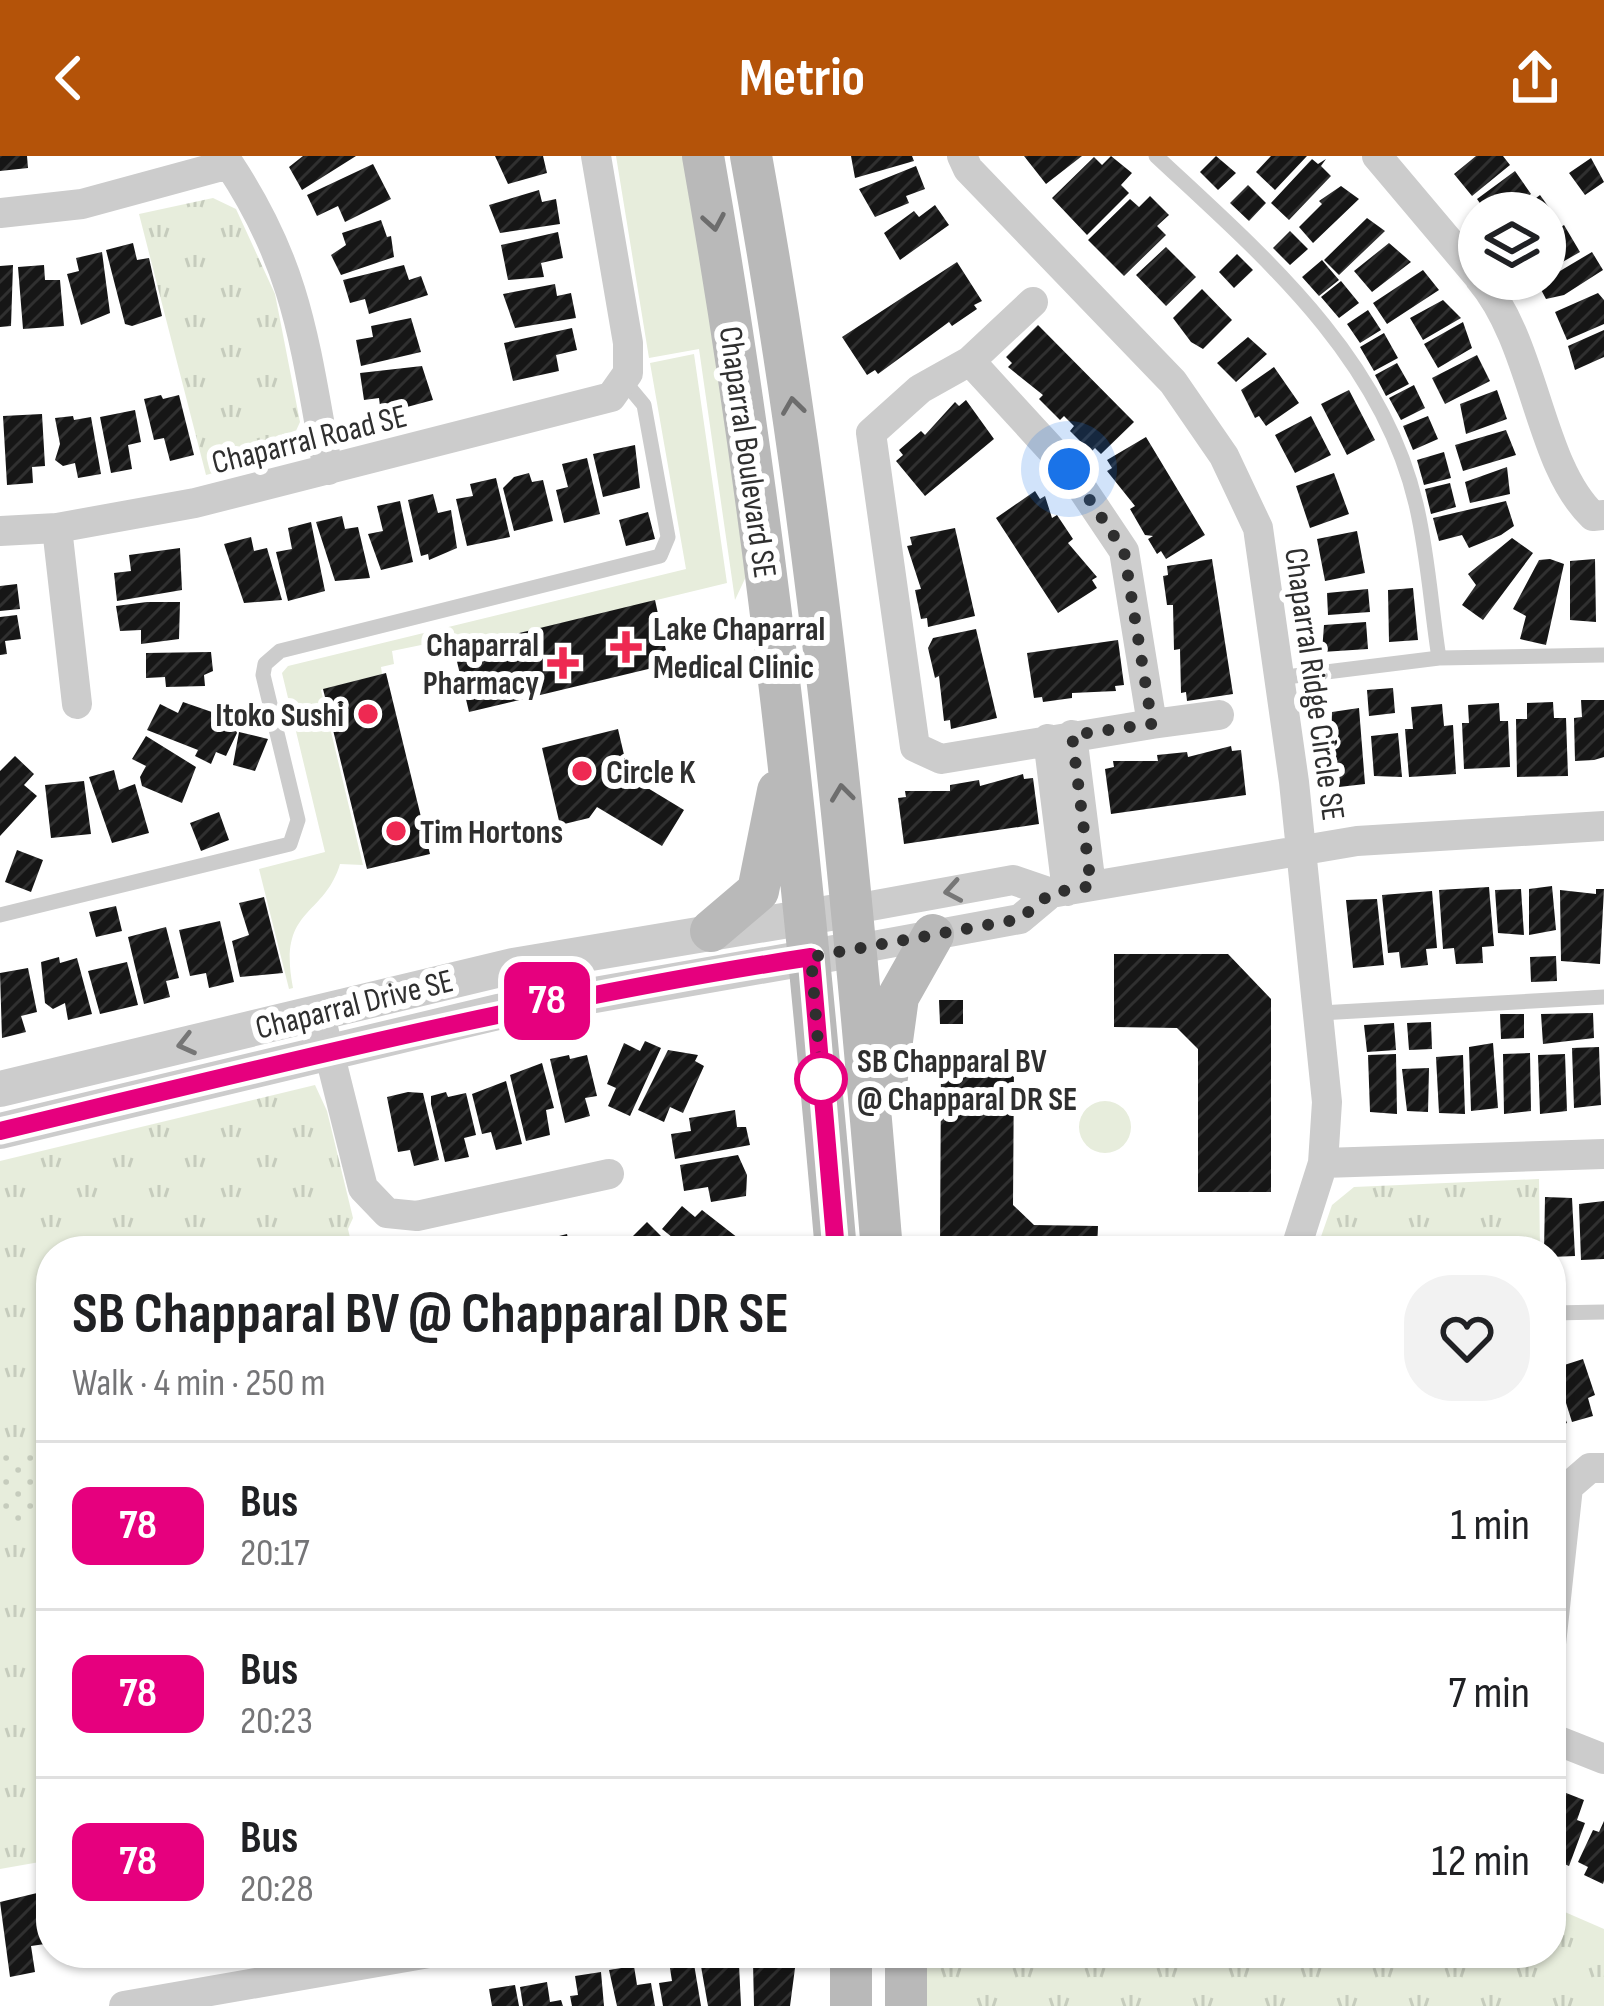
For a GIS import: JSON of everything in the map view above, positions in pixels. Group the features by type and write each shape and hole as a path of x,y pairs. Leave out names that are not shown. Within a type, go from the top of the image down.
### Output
{"main road":[{"name":"Chaparral Boulevard SE","path":"703,156 749,441 787,736 835,1236"},
{"name":"Chaparral Boulevard SE","path":"752,156 807,504 855,929 881,1236"},
{"path":"710,932 751,902 763,880 787,736"},
{"path":"875,1167 898,997 933,935"},
{"path":"851,1968 851,2006"},
{"path":"906,1968 906,2006"}],"street":[{"path":"596,156 628,343 625,381"},
{"name":"Chaparral Ridge Circle SE","path":"962,156 968,170 1173,382 1224,456 1258,528 1302,848 1327,1102 1324,1162 1300,1236"},
{"path":"1377,156 1458,252"},
{"path":"0,213 82,204 226,160 272,236 292,283 328,470"},
{"path":"1497,300 1540,400 1568,493 1593,516 1604,515"},
{"path":"1033,302 970,361 920,389 871,434 915,747 940,758 1219,715"},
{"path":"970,361 1069,469 1124,551 1152,724"},
{"name":"Chaparral Road SE","path":"0,531 57,528 328,470 590,405 611,397 625,381"},
{"path":"57,528 76,704"},
{"path":"1060,737 1070,890"},
{"path":"855,929 933,935 1020,919 1070,890 1302,848 1470,831 1604,826"},
{"path":"855,929 1013,880 1070,890"},
{"name":"Chaparral Drive SE","path":"0,1131 855,929"},
{"name":"Chaparral Drive SE","path":"0,1089 513,966 710,932 809,937"},
{"path":"319,1012 363,1188 386,1213 417,1216 609,1174"},
{"path":"1324,1162 1604,1154"},
{"path":"1566,1505 1568,1487 1590,1468 1604,1468"},
{"path":"1566,1744 1604,1759"},
{"path":"124,2006 260,1994 367,1968"}],"lane":[{"path":"1156,156 1287,278 1345,351 1381,411 1415,501 1439,658"},
{"path":"0,915 290,844 298,820 263,675 266,664 280,651 660,556 668,537 644,405 625,381"},
{"path":"1278,677 1439,658 1604,656"},
{"path":"1320,1013 1604,997"},
{"path":"1566,1313 1604,1312"}],"green space":[{"path":"616,156 686,156 750,568 735,600 699,349 649,358"},
{"path":"213,198 236,209 275,294 300,422 286,453 206,475 139,214"},
{"path":"694,354 727,583 434,654 431,643 392,651 394,664 381,667 382,674 321,690 363,865 340,864 333,882 297,927 291,942 293,988 289,989 259,869 325,852 282,673 288,666 686,569 650,363"},
{"path":"315,1085 327,1111 353,1218 350,1236 36,1236 36,1863 0,1869 0,1161"},
{"path":"1105,1101 1123,1109 1131,1127 1123,1145 1105,1153 1087,1145 1079,1127 1087,1109"},
{"path":"1539,1179 1540,1236 1321,1236 1332,1205 1354,1187"},
{"path":"36,1446 36,1520 0,1525 0,1452"},
{"path":"1566,1913 1604,1929 1604,2006 919,2006 919,1968 1566,1968"}],"building":[{"path":"0,156 27,156 28,168 0,171"},
{"path":"303,156 356,156 302,190 289,167"},
{"path":"495,156 543,156 547,173 508,184"},
{"path":"851,156 912,156 914,161 855,178"},
{"path":"1024,156 1082,156 1046,184"},
{"path":"1111,156 1132,173 1121,185 1129,193 1087,235 1052,198 1094,157 1102,165"},
{"path":"1216,156 1236,173 1218,190 1200,172"},
{"path":"1271,156 1307,156 1275,190 1256,172"},
{"path":"1476,156 1503,156 1510,165 1477,192 1469,192 1454,174"},
{"path":"1591,158 1604,182 1585,195 1569,173"},
{"path":"1312,159 1318,164 1326,159 1321,166 1331,176 1289,220 1271,203"},
{"path":"373,164 391,199 345,222 338,206 317,216 307,195"},
{"path":"916,166 925,189 906,196 909,203 875,217 859,189"},
{"path":"1515,171 1530,192 1486,192"},
{"path":"1248,185 1266,203 1249,221 1230,203"},
{"path":"1341,186 1359,199 1313,243 1299,227 1322,204 1319,201"},
{"path":"539,190 542,202 556,199 560,224 500,233 489,205"},
{"path":"1150,196 1169,215 1157,226 1166,235 1124,276 1088,240 1130,199 1139,207"},
{"path":"935,205 949,225 900,260 884,233 914,211 919,217"},
{"path":"1367,218 1385,231 1339,275 1324,260"},
{"path":"381,220 387,237 391,236 394,257 341,275 331,255 346,245 342,233"},
{"path":"1566,228 1580,252 1566,260"},
{"path":"1290,231 1308,249 1290,265 1273,248"},
{"path":"558,232 563,258 541,263 544,277 508,280 501,245"},
{"path":"133,243 137,260 149,258 162,316 132,326 125,324 106,250"},
{"path":"1389,243 1411,262 1372,292 1354,271"},
{"path":"1166,247 1196,277 1166,306 1136,275"},
{"path":"102,252 110,313 81,325 67,274 79,271 76,258"},
{"path":"1592,252 1603,270 1566,294 1566,267"},
{"path":"1237,254 1253,270 1234,288 1219,272"},
{"path":"1322,260 1339,280 1319,296 1302,277"},
{"path":"957,262 982,301 974,305 977,309 952,326 949,322 878,374 875,370 867,375 842,337"},
{"path":"13,265 11,326 0,327 0,266"},
{"path":"44,265 45,280 60,280 64,326 23,329 18,267"},
{"path":"404,265 409,280 421,276 428,295 369,314 365,299 350,303 343,280"},
{"path":"1423,270 1439,290 1387,324 1373,303"},
{"path":"1341,281 1359,303 1339,318 1321,297"},
{"path":"555,284 557,296 571,293 576,318 515,328 503,294"},
{"path":"1202,289 1232,320 1203,349 1191,342 1173,318"},
{"path":"1598,293 1604,300 1604,324 1567,340 1555,312"},
{"path":"1443,300 1461,318 1423,340 1410,318"},
{"path":"1368,310 1381,330 1360,343 1347,324"},
{"path":"411,318 421,352 361,366 356,340 373,337 371,326"},
{"path":"1463,322 1472,348 1438,368 1424,344"},
{"path":"1038,325 1134,422 1101,454 1095,448 1091,452 1070,431 1074,426 1064,416 1060,420 1039,399 1043,395 1008,367 1012,363 1006,357"},
{"path":"572,328 577,350 556,355 559,371 513,381 504,343"},
{"path":"1604,330 1604,357 1575,370 1568,346"},
{"path":"1384,333 1398,358 1374,371 1360,347"},
{"path":"1248,337 1267,354 1236,382 1217,363"},
{"path":"1477,355 1490,381 1445,404 1432,378"},
{"path":"1397,363 1409,384 1386,396 1375,375"},
{"path":"422,366 433,400 381,414 379,398 364,400 360,373"},
{"path":"1274,367 1299,403 1266,426 1259,416 1255,418 1241,390"},
{"path":"1414,385 1425,408 1401,420 1389,398"},
{"path":"1349,390 1375,440 1347,455 1321,404"},
{"path":"1497,390 1507,419 1466,434 1460,404"},
{"path":"161,395 163,399 179,395 194,455 170,461 164,438 154,440 144,399"},
{"path":"966,400 994,439 925,496 896,461 903,455 899,450 921,431 925,435 955,402 959,406"},
{"path":"135,410 141,442 128,445 132,469 111,473 100,417"},
{"path":"42,414 45,466 32,467 33,483 7,485 3,416"},
{"path":"73,416 74,420 91,417 101,474 78,478 75,463 63,466 55,460 60,444 55,418"},
{"path":"1311,416 1331,455 1295,473 1275,435"},
{"path":"1428,416 1438,439 1413,450 1403,426"},
{"path":"1506,430 1516,455 1463,471 1455,445"},
{"path":"1146,437 1205,535 1166,559 1161,551 1157,554 1148,539 1153,536 1145,535 1130,509 1135,506 1107,471 1112,468 1107,460"},
{"path":"635,445 640,488 603,497 593,454"},
{"path":"1444,452 1451,478 1424,485 1417,460"},
{"path":"587,458 600,514 564,523 556,490 568,487 562,464"},
{"path":"1507,467 1510,494 1470,503 1465,482"},
{"path":"529,473 532,482 543,480 553,521 514,531 503,488 514,477"},
{"path":"1334,473 1349,514 1310,528 1296,486"},
{"path":"496,478 510,537 467,546 456,499 473,496 470,484"},
{"path":"1450,483 1456,507 1431,514 1425,489"},
{"path":"1035,491 1040,499 1045,496 1052,518 1057,515 1073,539 1068,543 1097,577 1092,580 1097,588 1058,613 996,518"},
{"path":"433,494 438,513 451,510 457,548 429,560 428,554 421,556 408,500"},
{"path":"400,501 413,562 381,570 368,534 383,531 377,506"},
{"path":"1506,501 1514,526 1501,535 1469,548 1462,535 1439,541 1433,518"},
{"path":"648,512 655,539 626,546 619,520"},
{"path":"342,516 345,529 358,527 370,578 335,581 316,522"},
{"path":"311,522 325,591 288,601 276,552 292,549 288,528"},
{"path":"955,528 975,616 928,627 927,618 921,619 915,590 921,589 907,546 912,545 910,537"},
{"path":"1357,531 1365,573 1325,581 1317,539"},
{"path":"251,537 254,551 267,548 282,600 244,603 224,544"},
{"path":"1512,538 1533,553 1483,620 1462,605 1476,585 1468,574"},
{"path":"180,548 182,590 117,601 114,573 131,571 129,555"},
{"path":"1212,559 1233,694 1187,701 1186,692 1181,693 1180,649 1174,650 1173,605 1167,605 1163,576 1168,575 1167,566"},
{"path":"1595,559 1596,622 1570,620 1570,561"},
{"path":"1539,560 1564,564 1546,645 1520,639 1526,616 1513,609"},
{"path":"17,584 20,609 0,611 0,586"},
{"path":"1413,588 1418,640 1389,642 1388,590"},
{"path":"1368,589 1370,612 1328,615 1327,593"},
{"path":"655,600 669,664 469,712 454,649"},
{"path":"180,602 179,639 141,644 141,630 120,631 116,606"},
{"path":"17,615 21,639 5,641 7,654 0,655 0,617"},
{"path":"1366,622 1368,649 1322,652 1324,625"},
{"path":"976,629 997,718 951,729 950,720 944,721 939,676 935,678 928,648 933,638"},
{"path":"1118,640 1124,685 1115,686 1116,691 1072,693 1072,698 1043,702 1042,697 1034,698 1027,653"},
{"path":"211,652 213,671 204,675 205,686 166,687 165,677 146,678 146,653"},
{"path":"386,673 430,854 367,869 323,689"},
{"path":"1393,688 1395,713 1369,716 1367,690"},
{"path":"1581,700 1604,700 1604,757 1575,761 1574,718 1582,717"},
{"path":"183,702 232,719 237,733 226,756 216,752 211,764 195,756 198,750 147,730 160,704 178,713"},
{"path":"1553,702 1554,718 1566,718 1568,776 1517,777 1516,719 1527,719 1527,703"},
{"path":"1499,703 1500,721 1508,721 1510,767 1464,769 1462,723 1469,723 1468,705"},
{"path":"1442,704 1444,726 1453,725 1456,774 1409,777 1405,729 1413,729 1411,707"},
{"path":"1359,708 1365,784 1339,787 1331,750 1332,712"},
{"path":"618,729 625,759 618,770 684,810 662,846 597,807 589,818 560,825 542,748"},
{"path":"239,732 268,739 255,771 233,765"},
{"path":"1398,733 1402,777 1374,776 1371,736"},
{"path":"146,736 196,767 182,803 142,786 140,777 146,766 132,759"},
{"path":"1231,746 1232,751 1241,750 1246,795 1111,814 1105,769 1114,767 1113,761 1158,761 1157,755 1187,752 1188,757"},
{"path":"15,756 34,774 24,785 37,796 0,836 0,771"},
{"path":"114,770 119,790 135,784 149,833 112,843 89,777"},
{"path":"1023,774 1024,779 1033,778 1039,824 904,844 898,798 906,797 905,791 950,791 950,785 979,780 980,786"},
{"path":"84,781 91,834 51,838 45,785"},
{"path":"219,812 229,840 201,851 190,823"},
{"path":"17,850 43,860 31,892 5,882"},
{"path":"1552,886 1556,930 1529,935 1529,889"},
{"path":"1489,887 1494,946 1482,947 1483,963 1456,964 1454,948 1443,949 1439,890"},
{"path":"1521,889 1524,935 1498,933 1495,890"},
{"path":"1596,889 1604,889 1600,964 1561,961 1560,890 1596,894"},
{"path":"1432,891 1437,948 1426,949 1428,965 1401,968 1399,952 1388,953 1382,895"},
{"path":"264,897 283,973 240,977 232,941 249,935 239,903"},
{"path":"1377,899 1384,965 1353,968 1346,900"},
{"path":"116,906 122,931 96,937 89,912"},
{"path":"220,921 234,982 209,988 206,973 190,976 179,930"},
{"path":"166,927 179,978 166,981 170,997 144,1004 128,937"},
{"path":"1114,954 1228,954 1271,999 1271,1192 1198,1192 1198,1049 1177,1028 1114,1027"},
{"path":"1556,956 1557,981 1531,982 1530,957"},
{"path":"59,957 60,963 77,958 92,1014 68,1020 65,1003 53,1009 45,1003 41,962"},
{"path":"127,962 138,1005 100,1014 88,971"},
{"path":"28,968 37,1012 21,1016 26,1032 2,1038 0,973"},
{"path":"939,1000 963,1000 963,1024 940,1024"},
{"path":"1593,1013 1594,1038 1543,1044 1541,1014"},
{"path":"1500,1014 1524,1014 1524,1038 1501,1039"},
{"path":"1431,1022 1432,1049 1409,1050 1407,1023"},
{"path":"1394,1023 1396,1050 1367,1052 1364,1025"},
{"path":"645,1041 661,1048 630,1116 608,1106 616,1088 607,1084 624,1043 640,1051"},
{"path":"1493,1043 1498,1108 1471,1111 1469,1047"},
{"path":"1599,1047 1601,1105 1574,1108 1572,1048"},
{"path":"668,1050 698,1055 695,1061 704,1066 683,1113 670,1107 664,1122 638,1110"},
{"path":"1530,1053 1531,1111 1504,1114 1503,1054"},
{"path":"1396,1054 1397,1114 1370,1112 1368,1055"},
{"path":"1565,1054 1567,1111 1540,1114 1538,1055"},
{"path":"569,1055 570,1059 587,1055 597,1096 585,1098 590,1116 565,1123 550,1059"},
{"path":"1463,1055 1465,1114 1439,1113 1436,1057"},
{"path":"941,1061 1014,1061 1013,1205 1034,1225 1098,1226 1098,1236 940,1236"},
{"path":"542,1063 554,1108 546,1110 550,1135 526,1141 510,1075"},
{"path":"1429,1068 1428,1112 1407,1111 1402,1069"},
{"path":"506,1081 522,1144 496,1150 491,1132 482,1134 472,1094"},
{"path":"446,1092 448,1097 466,1093 476,1135 464,1138 469,1157 445,1162 431,1096"},
{"path":"423,1093 439,1160 414,1166 410,1150 398,1152 387,1097"},
{"path":"735,1110 737,1127 746,1127 750,1145 675,1159 671,1134 691,1131 689,1118"},
{"path":"738,1155 747,1175 746,1196 711,1202 708,1187 684,1191 680,1165"},
{"path":"1545,1197 1572,1198 1575,1256 1566,1256 1566,1236 1544,1236"},
{"path":"1604,1201 1604,1259 1581,1260 1579,1204"},
{"path":"682,1206 695,1217 702,1210 735,1236 671,1236 662,1229"},
{"path":"647,1222 661,1236 633,1236"},
{"path":"1583,1359 1595,1395 1588,1398 1593,1416 1572,1422 1566,1403 1566,1364"},
{"path":"1566,1793 1584,1800 1577,1820 1585,1823 1569,1866"},
{"path":"1604,1821 1603,1884 1584,1875 1588,1867 1578,1862 1593,1830 1599,1832"},
{"path":"36,1893 36,1945 31,1946 35,1972 10,1977 0,1902"},
{"path":"634,1968 637,1985 651,1983 655,2006 617,2006 609,1970"},
{"path":"670,1968 695,1968 701,2006 663,2006 659,1983 672,1981"},
{"path":"701,1968 739,1968 741,2006 708,2006"},
{"path":"753,1968 795,1968 790,2006 754,2006"},
{"path":"601,1972 604,2006 572,2006 570,1996 578,1995 575,1976"},
{"path":"547,1982 550,2002 561,2000 563,2006 523,2006 520,1987"},
{"path":"515,1985 519,2006 492,2006 489,1989"}],"bus line":[{"name":"78","path":"0,1131 548,1001 811,957 835,1236"}],"place":[{"name":"Lake Chaparral Medical Clinic","path":"626,647"},
{"name":"Chaparral Pharmacy","path":"563,663"},
{"name":"Itoko Sushi","path":"368,714"},
{"name":"Circle K","path":"582,771"},
{"name":"Tim Hortons","path":"396,831"},
{"name":"SB Chapparal BV @ Chapparal DR SE","path":"821,1079"}],"route":[{"path":"821,1079 811,957 1020,919 1051,893 1091,886 1072,735 1152,724 1124,551 1069,469"}]}
